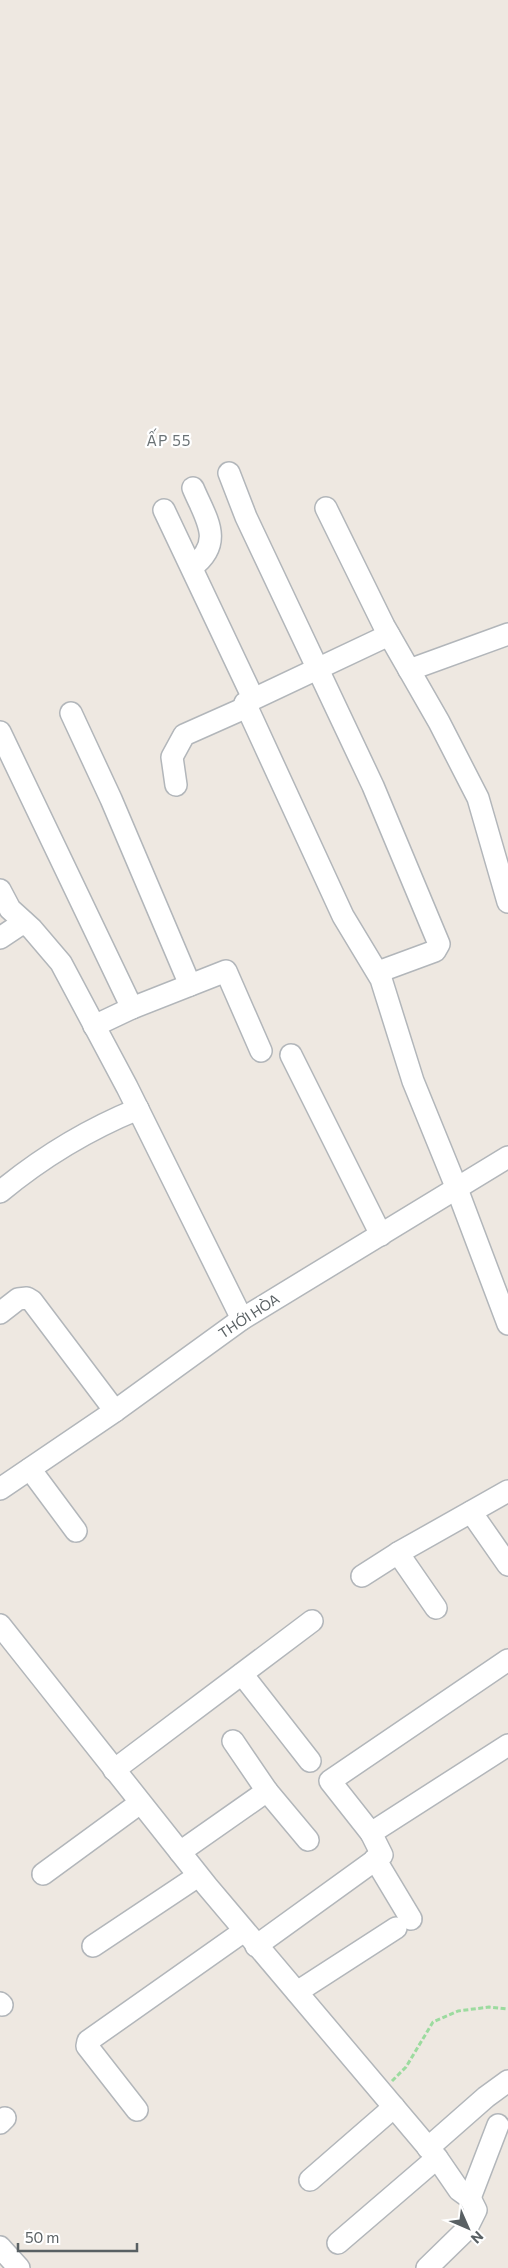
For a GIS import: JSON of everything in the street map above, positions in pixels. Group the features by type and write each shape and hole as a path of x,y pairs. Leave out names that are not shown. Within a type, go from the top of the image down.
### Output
{"street":[{"path":"230,473 246,517 319,668 373,786 439,944 435,951 378,972"},
{"path":"192,567 204,558 211,548 211,536 193,488"},
{"path":"326,508 389,635 478,798 508,902"},
{"path":"164,510 192,567 343,916 378,972 413,1081 457,1189 508,1324"},
{"path":"409,670 508,634"},
{"path":"176,785 172,756 184,735 389,635"},
{"path":"72,713 111,799 190,985"},
{"path":"0,732 132,1008"},
{"path":"0,890 10,909 62,963 138,1109 242,1319"},
{"path":"0,938 24,922"},
{"path":"94,1026 132,1008 226,971 261,1051"},
{"path":"292,1055 381,1235"},
{"path":"0,1192 59,1150 107,1122 138,1109"},
{"name":"THỚI HÒA","path":"0,1489 115,1411 242,1319 508,1157"},
{"path":"0,1313 18,1299 28,1298 32,1301 115,1411"},
{"path":"30,1469 76,1531"},
{"path":"362,1576 398,1553 508,1491"},
{"path":"471,1512 508,1565"},
{"path":"398,1553 436,1608"},
{"path":"114,1770 312,1621"},
{"path":"0,1626 198,1876 388,2100 432,2153 459,2190 470,2198 476,2210 466,2230 427,2268"},
{"path":"137,2110 87,2046 88,2041 382,1855 371,1833 330,1781 508,1660"},
{"path":"242,1674 310,1761"},
{"path":"233,1741 267,1791 308,1840"},
{"path":"371,1833 508,1745"},
{"path":"180,1852 267,1791"},
{"path":"43,1874 140,1803"},
{"path":"297,1992 403,1923 375,1859"},
{"path":"93,1946 198,1876"},
{"path":"338,2242 432,2153 486,2097 508,2081"},
{"path":"310,2180 388,2100"},
{"path":"470,2198 498,2125"},
{"path":"0,2248 19,2268"}],"path":[{"path":"388,2100 433,2022 458,2011 488,2007 508,2009"}],"district":[{"name":"ẤP 55","path":"169,441"}]}
